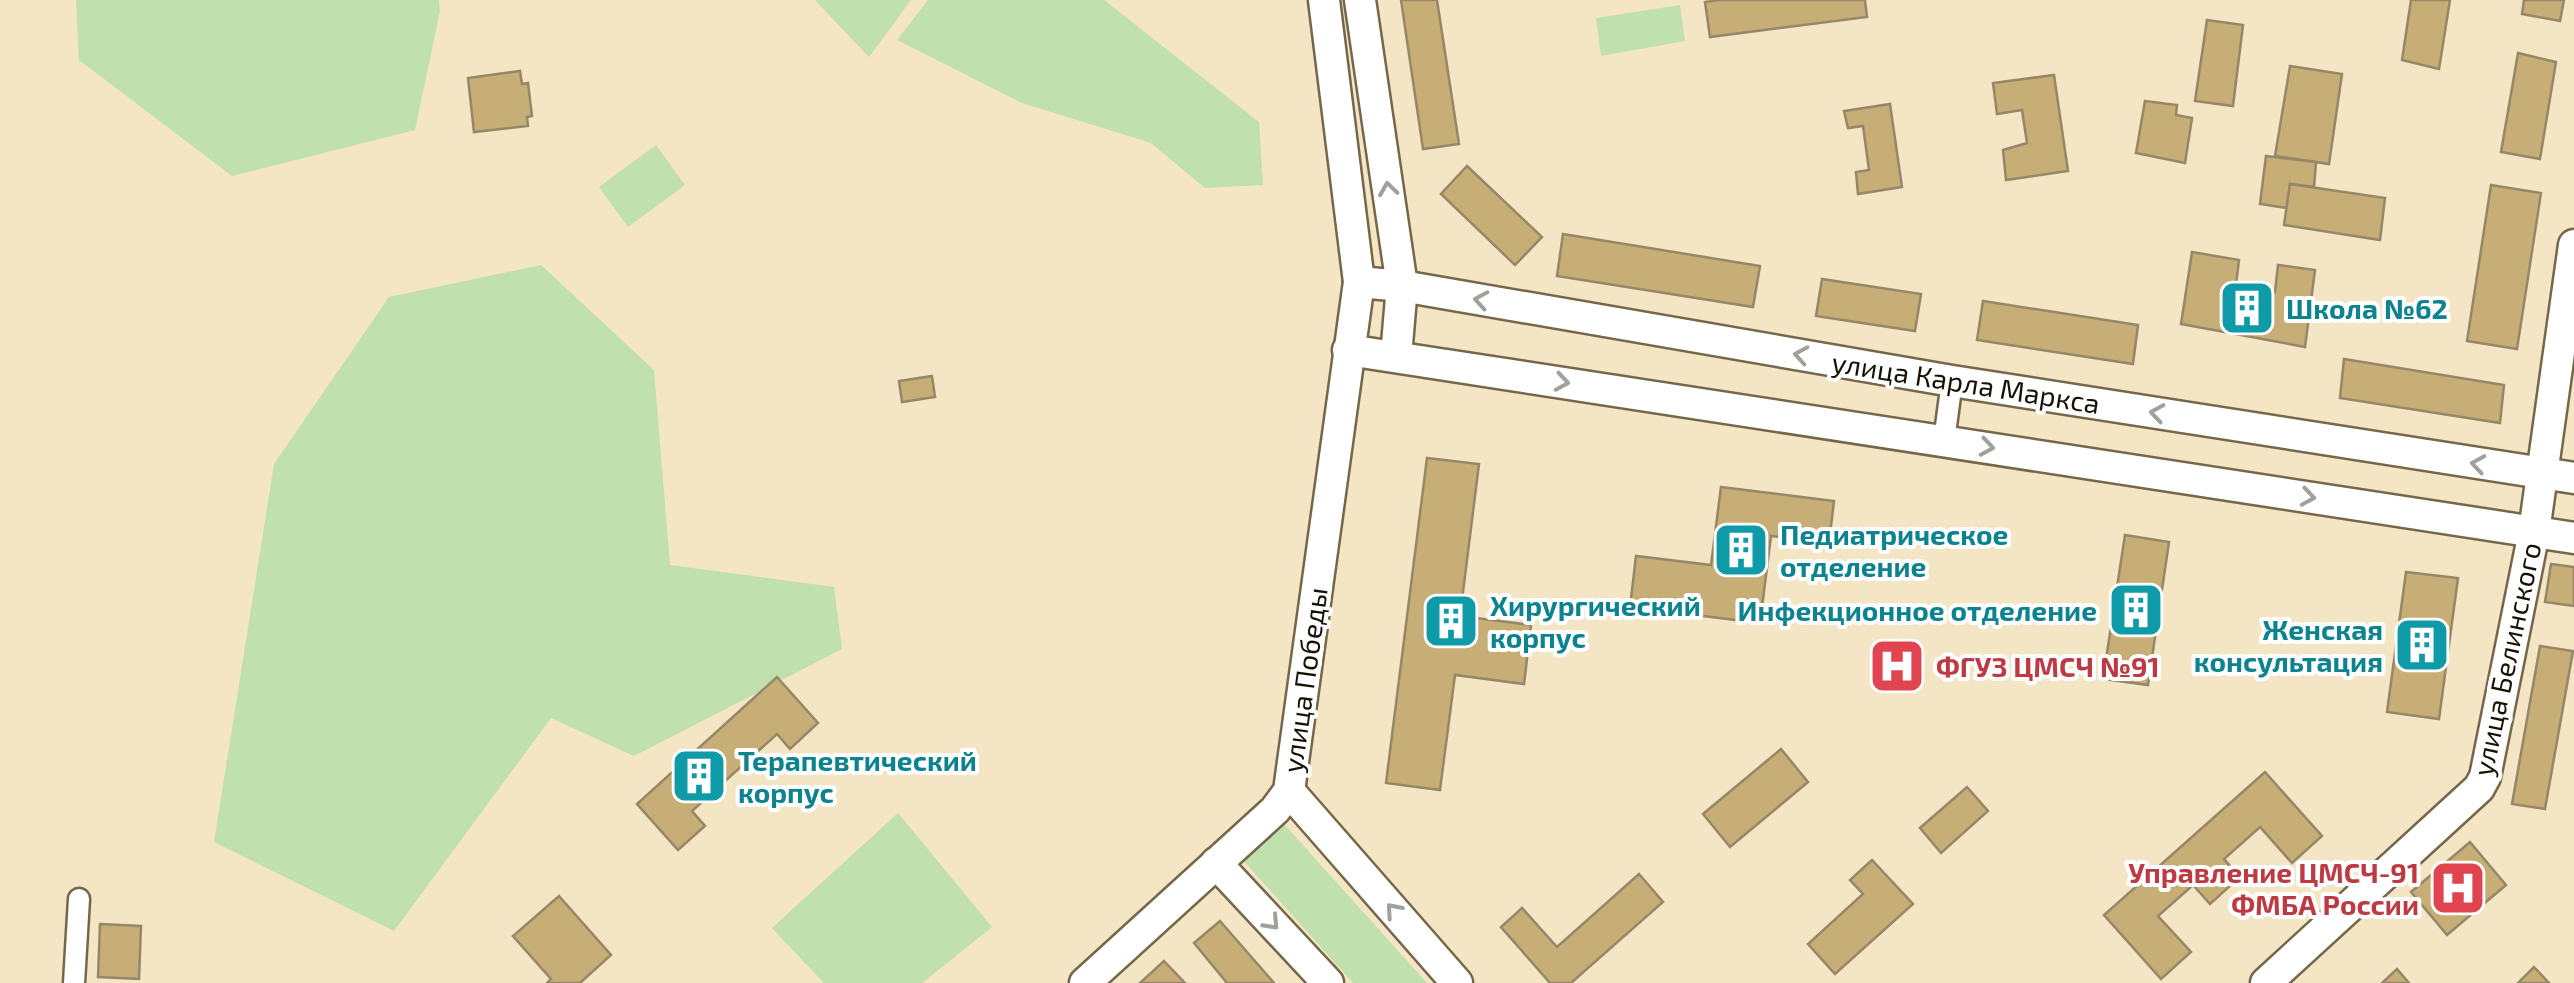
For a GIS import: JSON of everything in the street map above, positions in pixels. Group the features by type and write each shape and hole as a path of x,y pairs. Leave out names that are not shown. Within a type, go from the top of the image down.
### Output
{"main road":[{"name":"улица Победы","path":"1084,983 1275,810 1288,791 1359,282 1324,0"},
{"path":"1360,0 1402,286 1396,356"},
{"name":"улица Белинского","path":"2266,983 2479,788 2485,777 2534,532 2574,245"},
{"name":"улица Карла Маркса","path":"1359,282 1402,286 1952,382 2574,478"},
{"path":"1348,350 2574,538"},
{"path":"1288,791 1457,983"},
{"path":"1216,863 1328,983"}],"street":[{"path":"1944,440 1952,382"},
{"path":"74,983 79,898"}],"green space":[{"path":"76,0 439,0 440,11 415,130 232,176 79,60"},
{"path":"815,0 911,0 869,57"},
{"path":"928,0 1104,0 1259,122 1263,185 1205,188 1151,143 1022,103 897,40"},
{"path":"1680,5 1685,41 1601,56 1596,18"},
{"path":"656,145 685,185 628,227 599,187"},
{"path":"541,265 654,370 670,565 834,587 842,649 634,756 551,718 394,931 214,842 274,464 389,297"},
{"path":"898,813 992,927 922,983 824,983 772,928"},
{"path":"1283,823 1427,983 1353,983 1242,859"}],"building":[{"path":"1401,0 1437,0 1459,144 1423,149"},
{"path":"1865,0 1867,17 1710,37 1705,2"},
{"path":"2411,0 2450,0 2439,69 2402,60"},
{"path":"2524,0 2564,0 2560,21 2522,14"},
{"path":"2207,20 2243,25 2233,106 2195,101"},
{"path":"2518,53 2556,62 2540,159 2501,152"},
{"path":"2290,66 2342,74 2329,164 2275,156"},
{"path":"520,71 522,84 528,83 532,116 527,117 528,126 474,132 468,78"},
{"path":"2054,75 2068,171 2006,180 2003,150 2027,143 2022,110 1997,114 1993,83"},
{"path":"2145,101 2177,105 2176,115 2192,118 2185,163 2136,153"},
{"path":"1890,104 1902,187 1858,194 1856,172 1869,170 1863,126 1848,128 1844,111"},
{"path":"2266,156 2316,162 2314,187 2290,184 2287,208 2260,204"},
{"path":"1467,166 1542,237 1515,265 1441,194"},
{"path":"2290,184 2385,198 2380,240 2284,225"},
{"path":"2491,185 2541,193 2517,349 2467,341"},
{"path":"1563,234 1760,266 1753,307 1557,276"},
{"name":"Школа №62","path":"2192,252 2239,260 2236,285 2275,292 2278,265 2315,270 2305,347 2181,324"},
{"path":"1822,279 1921,294 1915,331 1816,316"},
{"path":"1983,301 2138,325 2133,364 1977,340"},
{"path":"2344,359 2504,385 2500,423 2340,398"},
{"path":"932,376 935,397 902,402 899,381"},
{"name":"Хирургический корпус","path":"1427,458 1479,464 1460,616 1531,625 1524,684 1455,675 1440,790 1386,783"},
{"name":"Педиатрическое отделение","path":"1721,487 1834,501 1829,543 1771,536 1760,623 1630,607 1636,556 1711,565"},
{"name":"Инфекционное отделение","path":"2125,535 2169,542 2148,685 2103,679"},
{"path":"2551,564 2574,567 2574,606 2545,602"},
{"name":"Женская консультация","path":"2406,572 2458,578 2439,719 2387,712"},
{"path":"2540,646 2573,651 2545,809 2512,804"},
{"name":"Терапевтический корпус","path":"777,677 818,723 790,749 777,734 692,811 705,826 678,850 637,804"},
{"path":"1781,749 1808,782 1730,847 1703,814"},
{"path":"2265,772 2322,836 2292,863 2260,827 2224,859 2240,877 2210,904 2193,885 2158,916 2191,952 2161,979 2104,915"},
{"path":"1967,787 1988,811 1941,853 1920,828"},
{"name":"Управление ЦМСЧ-91 ФМБА России","path":"2470,842 2506,885 2447,935 2411,892"},
{"path":"1872,860 1913,904 1835,974 1808,944 1863,894 1850,880"},
{"path":"1639,874 1663,902 1571,983 1550,983 1501,927 1522,908 1557,947"},
{"path":"559,896 611,955 580,983 547,983 551,979 513,936"},
{"path":"1220,921 1274,983 1227,983 1194,943"},
{"path":"100,924 141,926 139,979 98,977"},
{"path":"1164,961 1185,983 1140,983"},
{"path":"2534,967 2549,983 2518,983"},
{"path":"2397,969 2409,983 2382,983"}],"place":[{"name":"Школа №62","path":"2247,308"},
{"name":"Педиатрическое отделение","path":"1741,550"},
{"name":"Инфекционное отделение","path":"2136,610"},
{"name":"Хирургический корпус","path":"1451,621"},
{"name":"Женская консультация","path":"2422,645"},
{"name":"ФГУЗ ЦМСЧ №91","path":"1897,666"},
{"name":"Терапевтический корпус","path":"699,776"},
{"name":"Управление ЦМСЧ-91 ФМБА России","path":"2458,888"}]}
